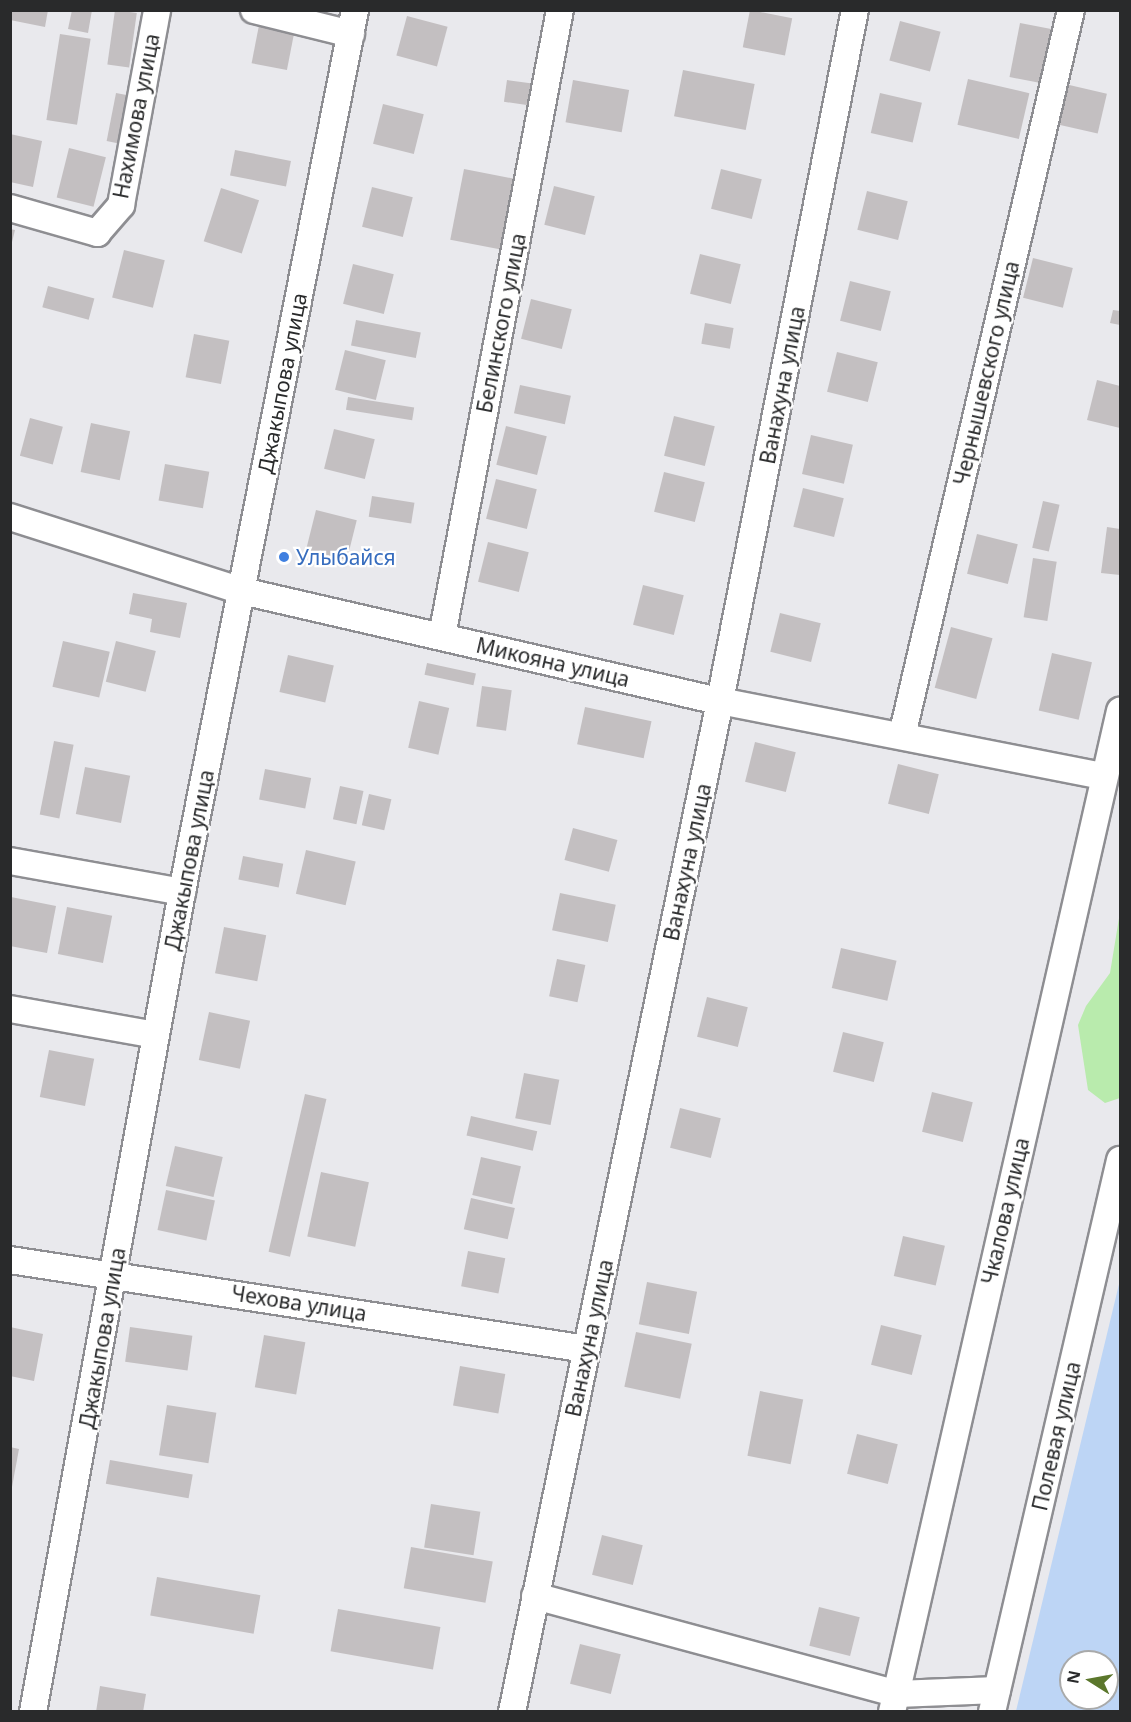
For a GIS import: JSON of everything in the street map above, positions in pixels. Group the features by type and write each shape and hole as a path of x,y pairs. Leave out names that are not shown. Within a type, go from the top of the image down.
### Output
{"street":[{"name":"Нахимова улица","path":"10,208 98,233 121,204 158,10"},
{"path":"254,10 353,22"},
{"name":"Белинского улица","path":"442,636 560,10"},
{"name":"Ванахуна улица","path":"512,1712 720,701 855,10"},
{"name":"Чернышевского улица","path":"902,736 1071,10"},
{"name":"Джакыпова улица","path":"33,1712 182,892 353,22"},
{"name":"Микояна улица","path":"10,517 242,591 720,701 1104,776"},
{"name":"Чкалова улица","path":"894,1702 1120,711"},
{"path":"10,861 182,892"},
{"path":"10,1009 156,1035"},
{"name":"Полевая улица","path":"994,1701 1120,1160"},
{"name":"Чехова улица","path":"10,1260 114,1273 586,1349"},
{"path":"535,1596 894,1702 994,1701"}],"green space":[{"path":"1120,912 1120,1098 1105,1103 1088,1090 1078,1025 1086,1006 1110,973"}],"water":[{"path":"1120,1280 1120,1711 1016,1711"}],"building":[{"path":"11,10 48,10 45,27 10,20"},
{"path":"72,10 92,10 88,33 68,29"},
{"path":"115,10 137,13 129,68 107,64"},
{"path":"750,10 792,18 785,56 743,47"},
{"path":"407,16 448,27 437,66 396,56"},
{"path":"260,20 295,27 287,70 252,63"},
{"path":"900,21 941,32 930,71 889,61"},
{"path":"1020,23 1052,29 1042,83 1010,77"},
{"path":"60,34 91,39 77,125 46,120"},
{"path":"683,70 755,84 746,130 674,116"},
{"path":"968,79 1029,93 1019,139 957,125"},
{"path":"507,80 542,85 539,107 504,102"},
{"path":"573,80 629,90 622,132 566,122"},
{"path":"1065,84 1107,94 1098,134 1056,124"},
{"path":"116,93 132,96 122,144 107,141"},
{"path":"880,93 922,103 913,143 871,133"},
{"path":"383,104 424,114 414,154 373,144"},
{"path":"10,134 42,141 33,187 10,182"},
{"path":"69,148 106,157 94,207 57,197"},
{"path":"235,150 291,161 286,186 230,176"},
{"path":"464,169 525,181 511,252 450,240"},
{"path":"721,169 762,179 752,219 711,209"},
{"path":"554,186 595,196 585,235 544,225"},
{"path":"372,187 413,197 403,237 362,227"},
{"path":"221,188 259,200 242,254 204,241"},
{"path":"867,191 908,201 898,240 857,230"},
{"path":"10,229 15,230 11,246 10,246"},
{"path":"124,250 165,260 153,308 112,298"},
{"path":"700,254 741,264 731,304 690,294"},
{"path":"1033,258 1073,268 1063,308 1023,298"},
{"path":"353,264 394,274 384,314 343,304"},
{"path":"850,281 891,291 881,331 840,321"},
{"path":"48,286 94,298 89,320 42,307"},
{"path":"531,299 572,309 562,349 521,339"},
{"path":"1113,310 1120,311 1120,325 1110,323"},
{"path":"356,320 421,333 416,358 351,346"},
{"path":"705,323 734,328 730,349 701,344"},
{"path":"194,334 229,341 221,384 186,377"},
{"path":"345,350 386,360 376,400 335,390"},
{"path":"837,352 878,362 868,402 827,392"},
{"path":"1097,380 1120,386 1120,428 1087,420"},
{"path":"520,385 571,396 565,424 514,413"},
{"path":"348,397 414,407 412,420 346,410"},
{"path":"674,416 715,426 705,466 664,456"},
{"path":"30,418 63,427 53,464 20,456"},
{"path":"91,423 130,431 120,480 81,472"},
{"path":"506,426 547,436 537,475 496,465"},
{"path":"334,429 375,439 365,479 324,469"},
{"path":"811,435 853,445 844,484 802,474"},
{"path":"165,464 209,472 203,508 159,500"},
{"path":"664,472 705,482 695,522 654,512"},
{"path":"496,479 537,489 527,529 486,519"},
{"path":"803,488 844,498 834,537 793,527"},
{"path":"372,496 414,503 411,523 369,517"},
{"path":"1043,501 1060,505 1049,552 1032,548"},
{"path":"316,510 357,520 347,560 306,550"},
{"path":"1107,527 1120,529 1120,575 1101,573"},
{"path":"977,534 1018,544 1008,584 967,574"},
{"path":"488,542 529,552 519,592 478,582"},
{"path":"1033,558 1057,562 1047,621 1024,617"},
{"path":"643,585 684,595 674,635 633,625"},
{"path":"133,593 187,603 180,638 150,632 152,619 129,614"},
{"path":"780,613 821,623 811,662 770,652"},
{"path":"951,627 993,638 976,699 935,688"},
{"path":"63,641 110,652 99,698 52,687"},
{"path":"116,641 156,651 146,692 106,682"},
{"path":"1052,653 1092,662 1079,720 1039,710"},
{"path":"288,655 334,666 325,703 279,692"},
{"path":"427,663 476,673 473,685 425,675"},
{"path":"482,686 512,690 506,731 476,727"},
{"path":"419,701 449,708 438,755 408,748"},
{"path":"585,707 652,721 644,758 577,744"},
{"path":"54,741 74,745 59,818 40,815"},
{"path":"755,742 796,752 786,792 745,782"},
{"path":"898,764 939,774 929,814 888,804"},
{"path":"85,767 130,776 121,823 76,814"},
{"path":"265,769 311,778 305,808 259,799"},
{"path":"340,786 363,791 356,824 333,819"},
{"path":"369,794 391,799 384,830 362,825"},
{"path":"573,828 617,840 609,872 564,860"},
{"path":"306,850 356,861 346,905 296,894"},
{"path":"243,856 283,864 279,887 238,880"},
{"path":"560,893 616,905 608,942 552,930"},
{"path":"11,897 56,906 47,953 10,946"},
{"path":"67,907 112,916 103,963 58,954"},
{"path":"224,927 266,935 257,981 215,973"},
{"path":"841,948 897,961 887,1001 832,988"},
{"path":"557,959 585,965 577,1002 549,996"},
{"path":"707,997 748,1007 738,1047 697,1037"},
{"path":"209,1012 250,1021 240,1069 199,1060"},
{"path":"843,1032 884,1042 874,1082 833,1072"},
{"path":"49,1050 94,1059 85,1106 40,1097"},
{"path":"524,1073 559,1080 551,1125 515,1118"},
{"path":"932,1092 973,1102 963,1142 922,1132"},
{"path":"305,1094 326,1099 290,1257 269,1252"},
{"path":"680,1108 721,1118 711,1158 670,1148"},
{"path":"471,1116 537,1131 533,1151 467,1135"},
{"path":"175,1146 223,1157 214,1197 166,1186"},
{"path":"481,1157 521,1166 512,1204 472,1195"},
{"path":"321,1172 369,1182 355,1247 307,1237"},
{"path":"166,1190 215,1200 206,1240 157,1230"},
{"path":"471,1198 515,1208 508,1239 464,1229"},
{"path":"903,1236 945,1246 936,1286 894,1276"},
{"path":"468,1251 505,1258 498,1294 461,1286"},
{"path":"647,1282 697,1292 689,1334 639,1324"},
{"path":"881,1325 922,1335 912,1375 871,1365"},
{"path":"10,1327 43,1334 34,1381 10,1376"},
{"path":"130,1327 192,1336 188,1370 125,1362"},
{"path":"636,1332 692,1344 680,1399 624,1387"},
{"path":"264,1335 305,1342 296,1394 255,1387"},
{"path":"460,1366 505,1374 498,1413 453,1405"},
{"path":"760,1391 803,1399 791,1464 747,1456"},
{"path":"167,1405 216,1413 208,1463 159,1455"},
{"path":"857,1434 898,1444 888,1484 847,1474"},
{"path":"10,1447 19,1449 12,1487 10,1487"},
{"path":"110,1460 193,1475 189,1498 106,1484"},
{"path":"431,1504 480,1512 474,1555 424,1547"},
{"path":"602,1535 643,1545 633,1585 592,1575"},
{"path":"411,1547 493,1561 485,1603 404,1588"},
{"path":"157,1577 260,1595 254,1634 150,1615"},
{"path":"819,1607 860,1617 850,1656 809,1646"},
{"path":"338,1609 440,1627 433,1669 331,1651"},
{"path":"580,1644 621,1654 611,1694 570,1684"},
{"path":"100,1686 146,1694 143,1712 96,1712"}],"place":[{"name":"Улыбайся","path":"284,557"}]}
